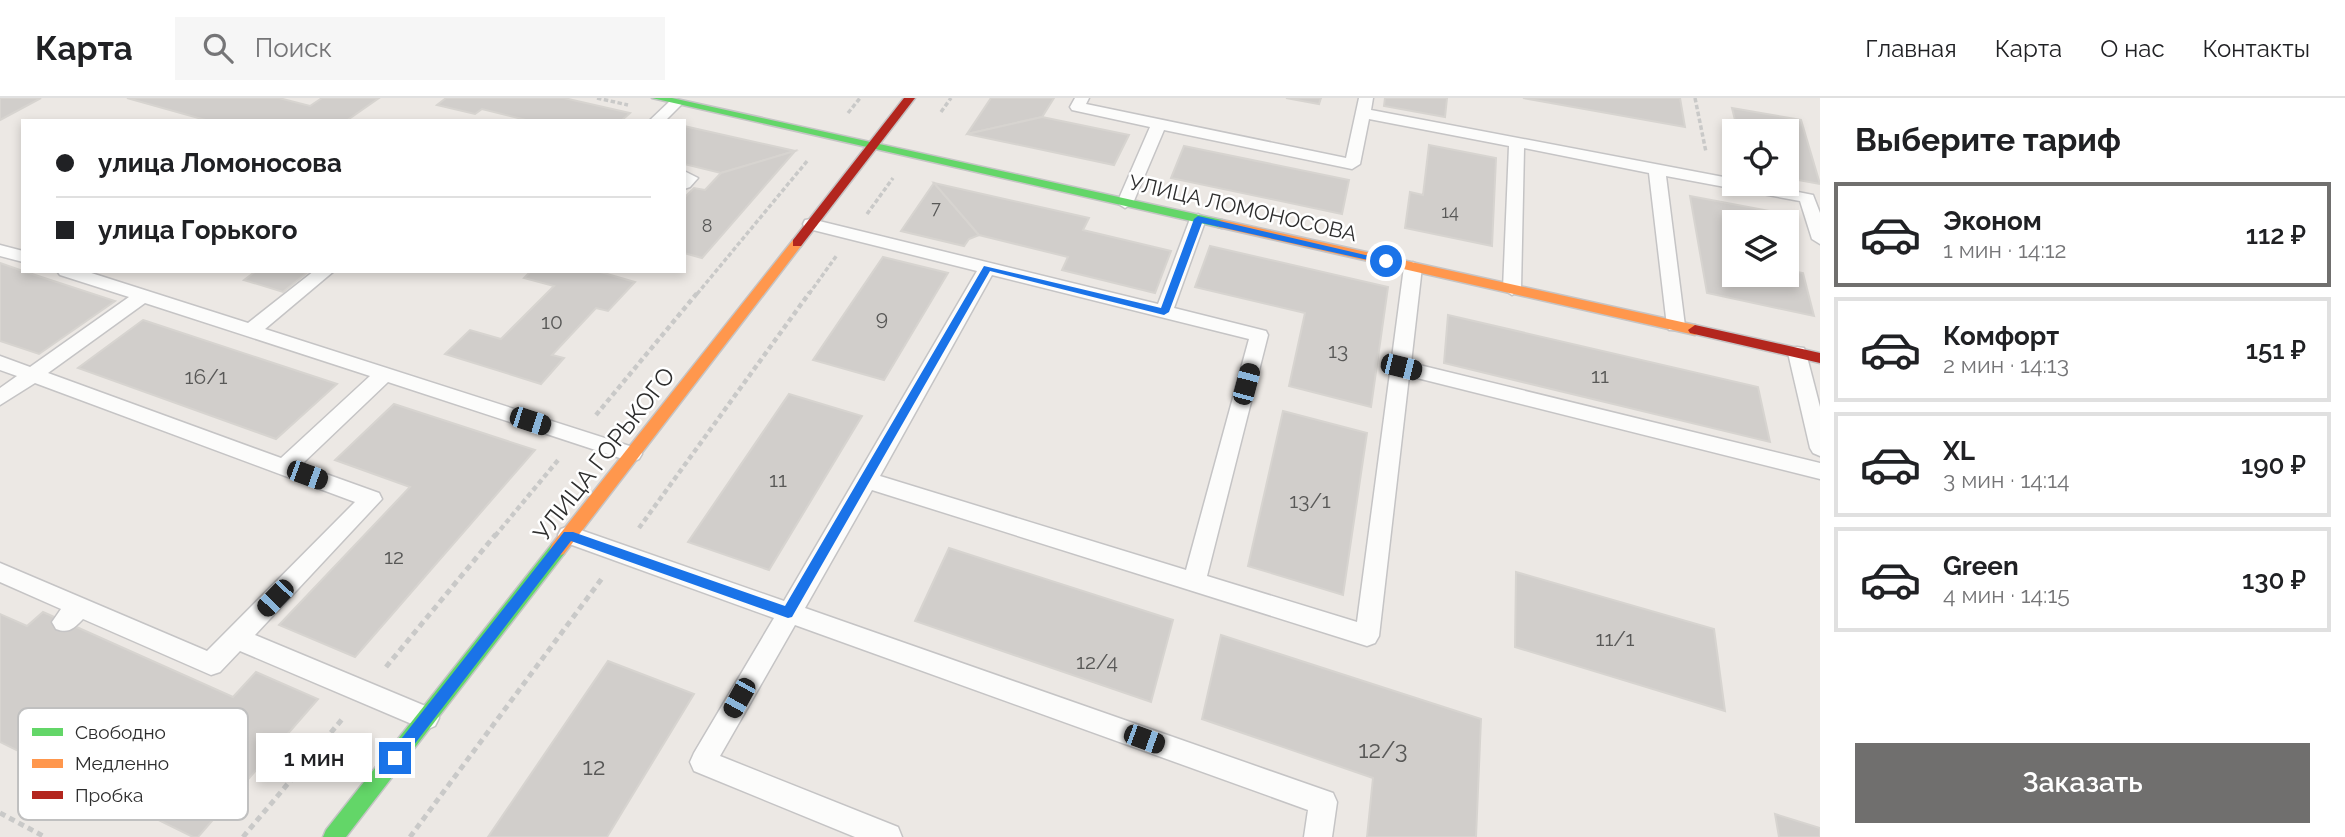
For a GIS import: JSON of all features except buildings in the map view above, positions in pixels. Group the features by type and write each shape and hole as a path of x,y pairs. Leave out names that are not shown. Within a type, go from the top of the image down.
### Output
{"street":[{"name":"УЛИЦА ЛОМОНОСОВА","path":"657,98 1820,358"},
{"name":"УЛИЦА ГОРЬКОГО","path":"333,837 910,98"}],"lane":[{"path":"1082,98 1077,107 1352,164 1364,106 1517,142 1807,198 1820,239"},
{"path":"658,119 676,103"},
{"path":"1125,203 1159,124"},
{"path":"1512,289 1517,142"},
{"path":"1657,170 1676,326"},
{"path":"1164,312 1198,219"},
{"path":"811,224 1259,335 1194,582"},
{"path":"0,250 21,256"},
{"path":"867,480 1367,636 1413,267"},
{"path":"888,837 703,762 987,268"},
{"path":"72,273 632,454"},
{"path":"251,331 323,273"},
{"path":"0,398 143,296"},
{"path":"1797,353 1820,448"},
{"path":"0,363 371,499 211,664 72,614 0,572"},
{"path":"1401,367 1820,471"},
{"path":"285,467 385,374"},
{"path":"569,535 1323,802 1318,837"},
{"path":"236,638 425,718"}],"path":[{"path":"1695,98 1712,181"},
{"path":"243,837 809,159"},
{"path":"410,837 620,554 901,167"},
{"path":"0,813 45,837"}],"traffic: fast":[{"path":"657,98 1222,224"},
{"path":"333,837 558,549"}],"traffic: slow":[{"path":"1222,224 1695,330"},
{"path":"558,549 797,243"}],"traffic: jam":[{"path":"797,243 910,98"},
{"path":"1695,330 1820,358"}],"route":[{"path":"395,758 569,535 788,613 987,268 1164,312 1198,219 1386,261"}]}
